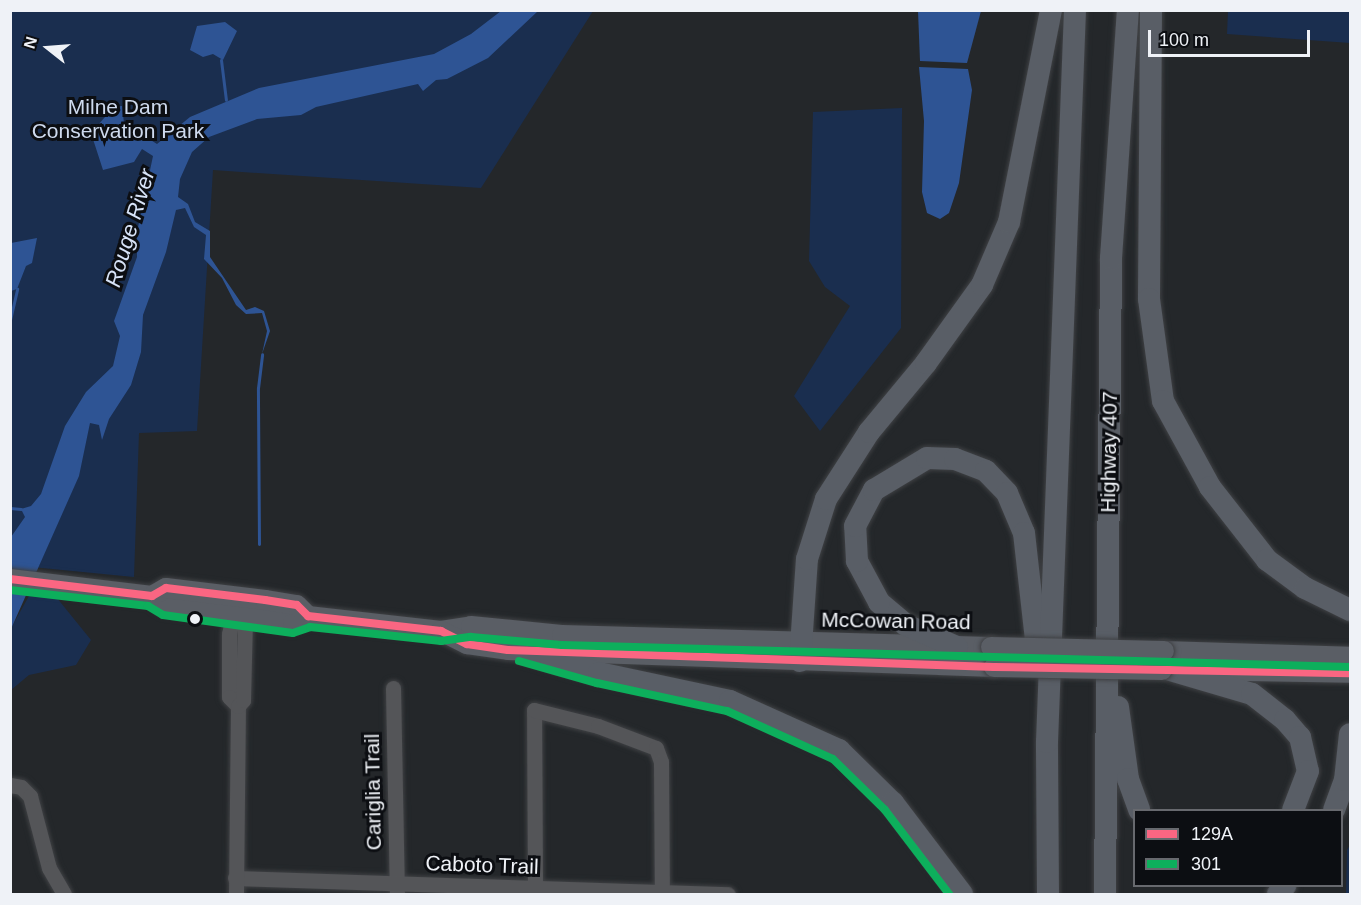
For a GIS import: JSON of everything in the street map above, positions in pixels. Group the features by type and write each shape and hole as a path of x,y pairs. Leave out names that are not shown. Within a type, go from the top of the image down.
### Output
{"highway":[{"path":"801,651 807,559 826,499 869,432 926,363 982,285 1009,222 1033,116 1051,10"},
{"path":"1048,894 1048,715 1075,10"},
{"name":"Highway 407","path":"1105,894 1112,258 1128,10"},
{"path":"1150,10 1149,298 1163,401 1210,488 1267,560 1305,588 1350,610"},
{"path":"957,647 897,617 879,602 857,561 855,526 874,490 927,458 955,459 987,471 1007,493 1024,533 1048,715"},
{"path":"1107,626 1128,779 1139,809"},
{"path":"521,651 599,673 730,701 839,750 893,803 962,894"},
{"path":"1165,663 1252,694 1285,720 1300,737 1308,771 1293,809"},
{"path":"1334,809 1345,780 1350,734"}],"main road":[{"name":"McCowan Road","path":"10,579 152,596 164,605 238,610 297,605 308,616 441,631 471,626 562,635 994,667 1350,657"},
{"name":"McCowan Road","path":"441,631 467,644 521,651 801,651 991,647 1165,663 1350,673"}],"street":[{"path":"236,894 238,706 229,697 238,610"},
{"name":"Cariglia Trail","path":"393,688 397,889"},
{"path":"535,889 534,710 598,726 656,748 661,762 662,892"},
{"path":"10,785 21,787 30,795 48,868 64,894"},
{"name":"Caboto Trail","path":"235,878 397,889 535,889 728,894"}],"green space":[{"name":"Milne Dam Conservation Park","path":"11,11 593,11 481,188 213,170 197,431 139,433 134,577 11,565"},
{"path":"1228,11 1350,11 1350,43 1227,34"},
{"path":"902,108 901,328 820,431 794,396 850,306 825,287 809,261 813,112"},
{"path":"29,596 57,598 91,640 76,665 29,675 11,690 11,628"},
{"path":"1350,845 1350,894 1346,894 1347,850"}],"water":[{"path":"501,11 538,11 488,58 447,79 436,80 423,91 418,84 316,107 301,115 257,119 209,137 192,152 180,179 178,197 188,204 195,222 210,231 210,257 246,310 255,307 264,311 270,331 262,354 267,331 262,313 246,314 236,305 222,278 204,259 206,235 194,227 185,208 176,210 166,252 143,315 141,352 131,385 109,419 102,440 99,425 90,423 79,476 11,629 11,537 25,517 21,509 31,506 41,494 65,426 86,392 113,366 120,336 114,321 137,257 137,232 153,156 142,149 134,162 103,170 91,133 105,117 108,107 122,106 124,123 157,144 190,117 259,88 434,54 471,34"},
{"path":"918,11 981,11 967,63 920,61"},
{"path":"225,22 237,31 223,60 213,54 203,57 190,50 197,26"},
{"path":"919,67 968,69 972,90 959,183 949,213 940,219 927,213 922,192 924,121"},
{"path":"37,238 32,263 26,266 17,289 11,291 11,243"}],"waterway":[{"path":"221,60 226,100"},
{"path":"10,320 17,289"},
{"path":"259,544 258,388 262,354"},
{"path":"10,508 21,509"}],"transit line":[{"name":"129A","path":"10,579 152,596 166,588 265,600 297,605 308,616 441,631 467,644 508,650 994,667 1350,673"},
{"name":"301","path":"10,590 148,606 163,615 293,633 310,627 441,641 471,637 562,645 1350,667"},
{"name":"301","path":"519,661 597,683 727,711 833,759 885,810 949,894"}],"water label":[{"name":"Rouge River","path":"130,228"}]}
